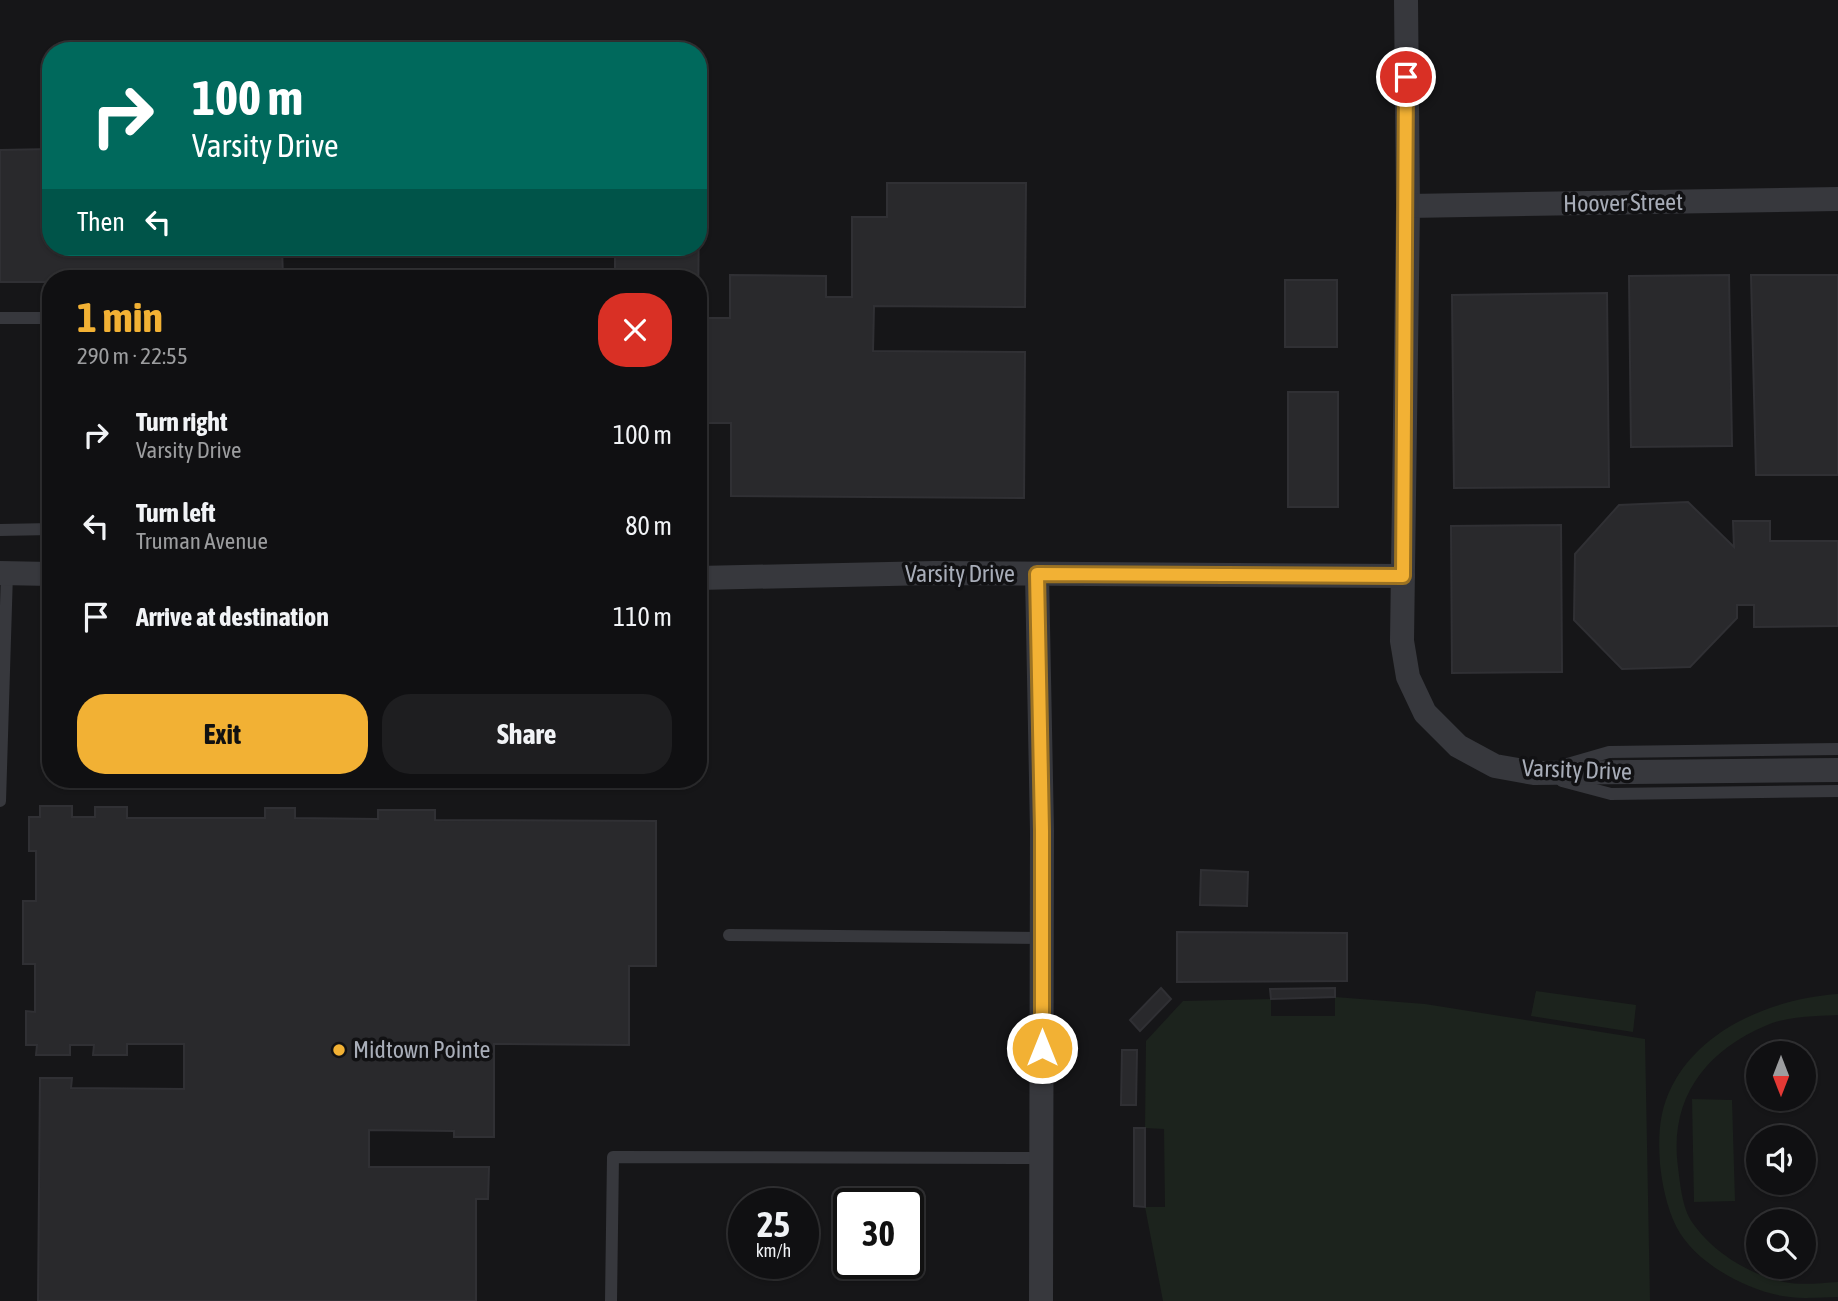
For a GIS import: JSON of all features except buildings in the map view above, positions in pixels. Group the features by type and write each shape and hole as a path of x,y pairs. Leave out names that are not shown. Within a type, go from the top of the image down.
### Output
{"street":[{"path":"1403,576 1408,206 1406,0"},
{"name":"Hoover Street","path":"1408,206 1838,199"},
{"path":"3,573 42,574"},
{"name":"Varsity Drive","path":"707,578 934,573 1403,576 1402,641 1408,677 1425,713 1458,746 1494,766 1534,773 1838,770"},
{"path":"1037,574 1042,938 1041,1301"}],"lane":[{"path":"0,318 42,318"},
{"path":"0,530 42,529"},
{"path":"0,801 3,573"},
{"path":"1534,773 1609,752 1838,749"},
{"path":"1534,773 1611,794 1838,791"},
{"path":"729,935 1042,938"},
{"path":"611,1301 613,1157 1042,1158"}],"shaded area":[{"path":"1536,991 1636,1005 1633,1032 1531,1016"},
{"path":"1838,994 1838,1015 1801,1017 1765,1026 1743,1037 1708,1064 1685,1100 1679,1120 1677,1143 1683,1201 1690,1219 1709,1242 1746,1268 1746,1279 1773,1279 1802,1284 1838,1282 1838,1297 1802,1298 1774,1294 1741,1283 1709,1264 1684,1240 1665,1196 1659,1144 1660,1124 1668,1095 1685,1065 1702,1047 1743,1019 1766,1009"},
{"path":"1335,997 1425,1004 1645,1039 1650,1301 1163,1301 1145,1207 1165,1207 1164,1129 1145,1128 1146,1041 1183,1001 1271,999 1271,1016 1335,1016"},
{"path":"1692,1099 1732,1100 1735,1201 1694,1202"}],"place":[{"name":"Midtown Pointe","path":"339,1050"}],"route":[{"path":"1042,1048 1042,831 1037,574 1403,576 1408,206 1406,77"}]}
